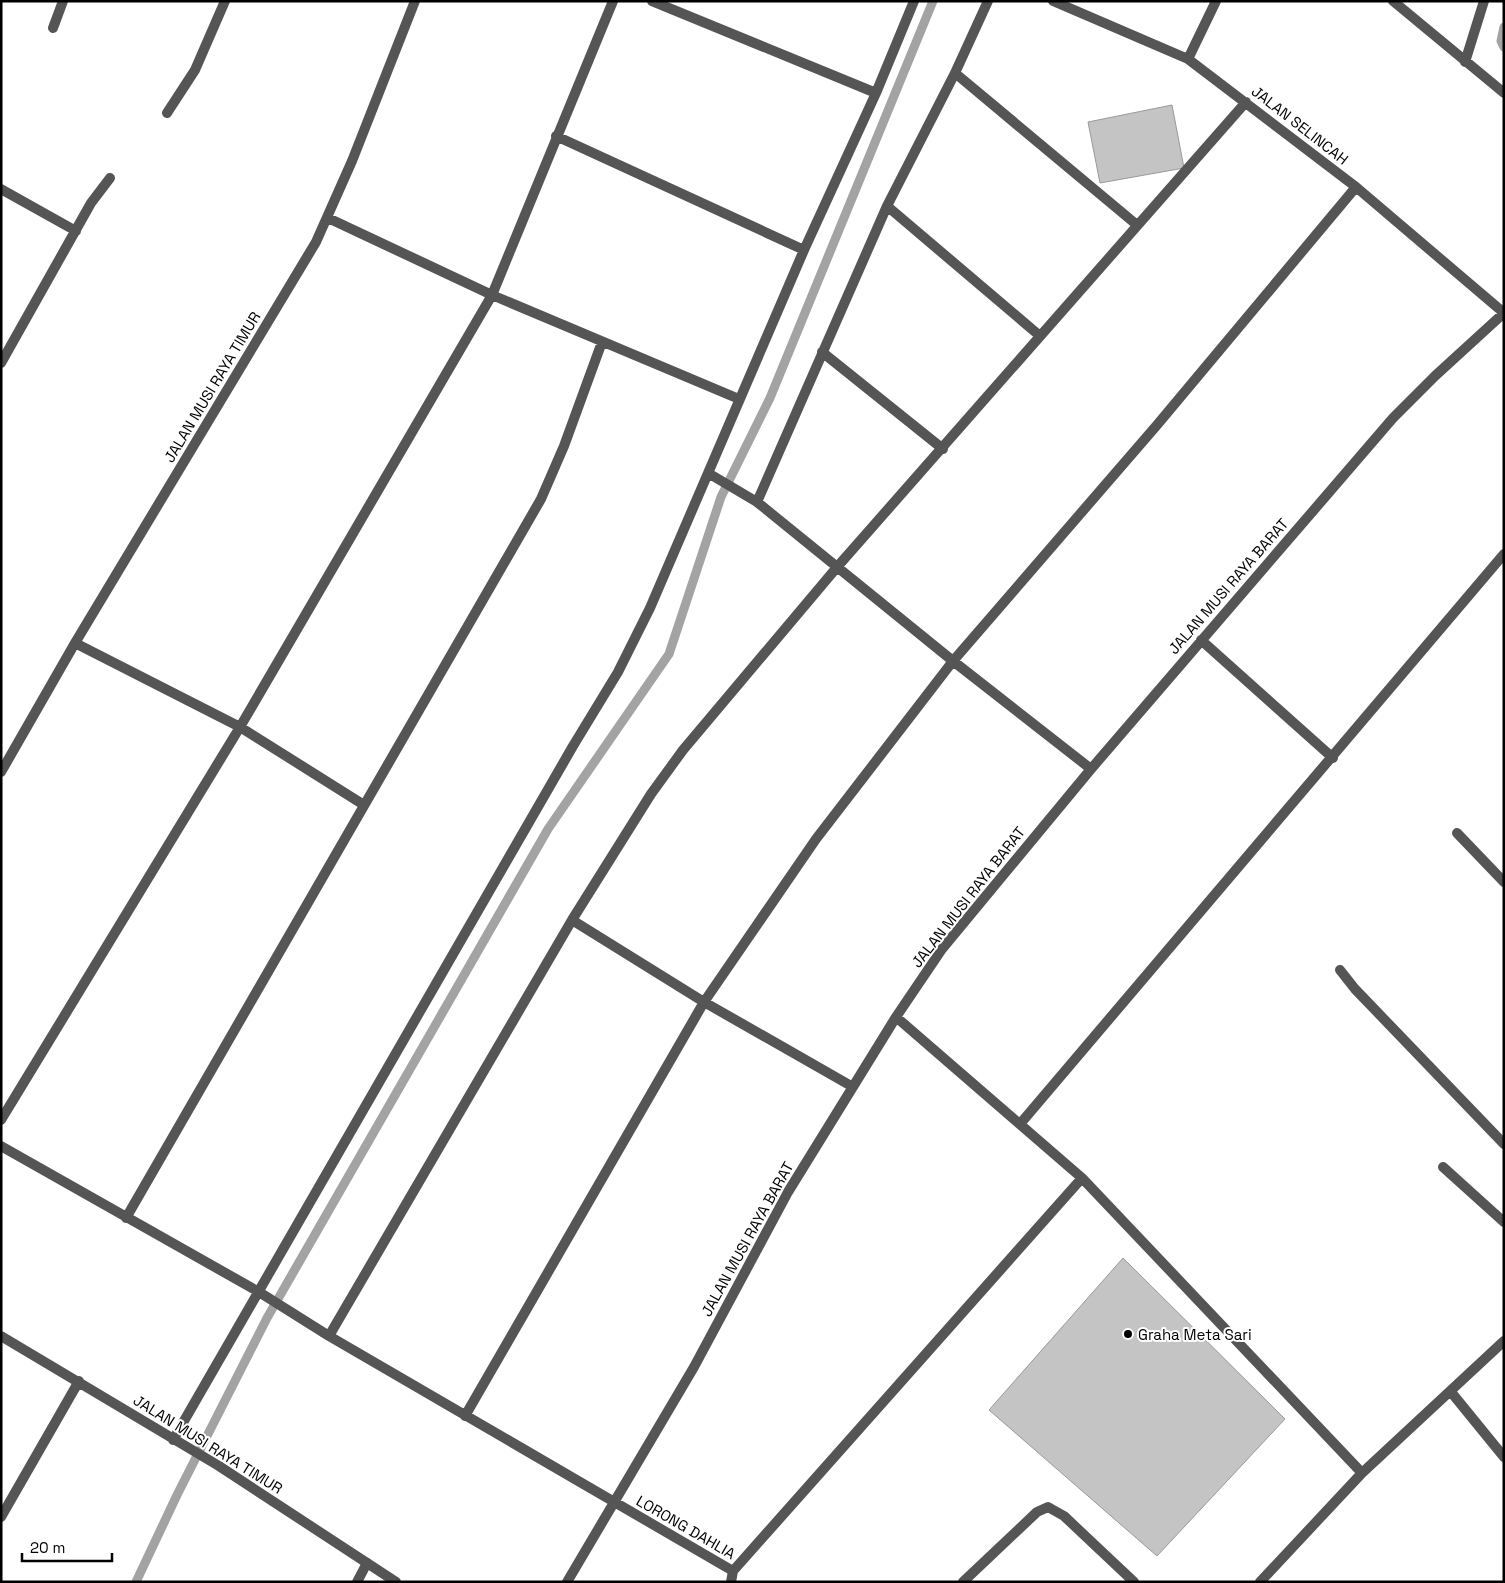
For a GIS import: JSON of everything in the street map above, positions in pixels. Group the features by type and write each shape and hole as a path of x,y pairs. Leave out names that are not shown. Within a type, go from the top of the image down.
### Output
{"street":[{"path":"53,28 63,1"},
{"path":"167,113 195,70 225,1"},
{"name":"JALAN MUSI RAYA TIMUR","path":"1,772 75,643 298,274 328,218 415,1"},
{"path":"1,1120 240,727 492,295 613,1"},
{"path":"652,1 876,93"},
{"path":"174,1441 262,1294 563,763 618,672 650,608 804,250 876,93 914,1"},
{"path":"757,502 887,206 956,73 988,1"},
{"name":"JALAN SELINCAH","path":"1053,1 1188,59 1356,187 1504,313"},
{"path":"1188,59 1216,1"},
{"path":"1393,1 1504,93"},
{"path":"1465,62 1484,1"},
{"path":"956,73 1137,225"},
{"path":"329,1336 572,920 651,794 683,750 838,566 943,449 1246,102"},
{"path":"556,136 804,250"},
{"path":"1,363 91,204 110,178"},
{"path":"465,1416 704,1002 816,839 953,661 1157,425 1356,187"},
{"path":"1,189 76,231"},
{"path":"887,206 1040,336"},
{"path":"328,218 492,295 739,399"},
{"name":"JALAN MUSI RAYA BARAT","path":"567,1582 694,1367 788,1192 896,1017 942,949 1090,769 1393,418 1435,376 1504,313"},
{"path":"126,1218 541,499 564,446 602,342"},
{"path":"822,352 943,449"},
{"path":"708,473 740,490 757,502 1090,769"},
{"path":"1020,1124 1333,758 1504,554"},
{"path":"1201,640 1333,758"},
{"path":"75,643 240,727 364,805"},
{"path":"1457,833 1504,882"},
{"path":"572,920 704,1002 853,1087"},
{"path":"1340,970 1350,984 1504,1144"},
{"path":"896,1017 1082,1178 1362,1473"},
{"name":"LORONG DAHLIA","path":"1,1146 262,1294 465,1416 733,1571 731,1582"},
{"path":"1443,1167 1504,1222"},
{"path":"733,1571 1082,1178"},
{"name":"JALAN MUSI RAYA TIMUR","path":"1,1336 174,1441 219,1466 396,1582"},
{"path":"1261,1581 1362,1473 1504,1341"},
{"path":"1,1517 78,1381"},
{"path":"1451,1392 1504,1457"},
{"path":"962,1582 1037,1512 1048,1507 1064,1516 1134,1582"},
{"path":"357,1582 367,1563"}],"building":[{"path":"1172,105 1184,168 1100,183 1088,122"},
{"name":"Graha Meta Sari","path":"1123,1258 1285,1419 1157,1556 989,1410"}],"waterway":[{"path":"136,1582 177,1495 267,1318 548,829 669,654 721,497 770,398 933,1"},
{"path":"1504,27 1501,41 1504,47"}],"place":[{"name":"Graha Meta Sari","path":"1128,1334"}]}
